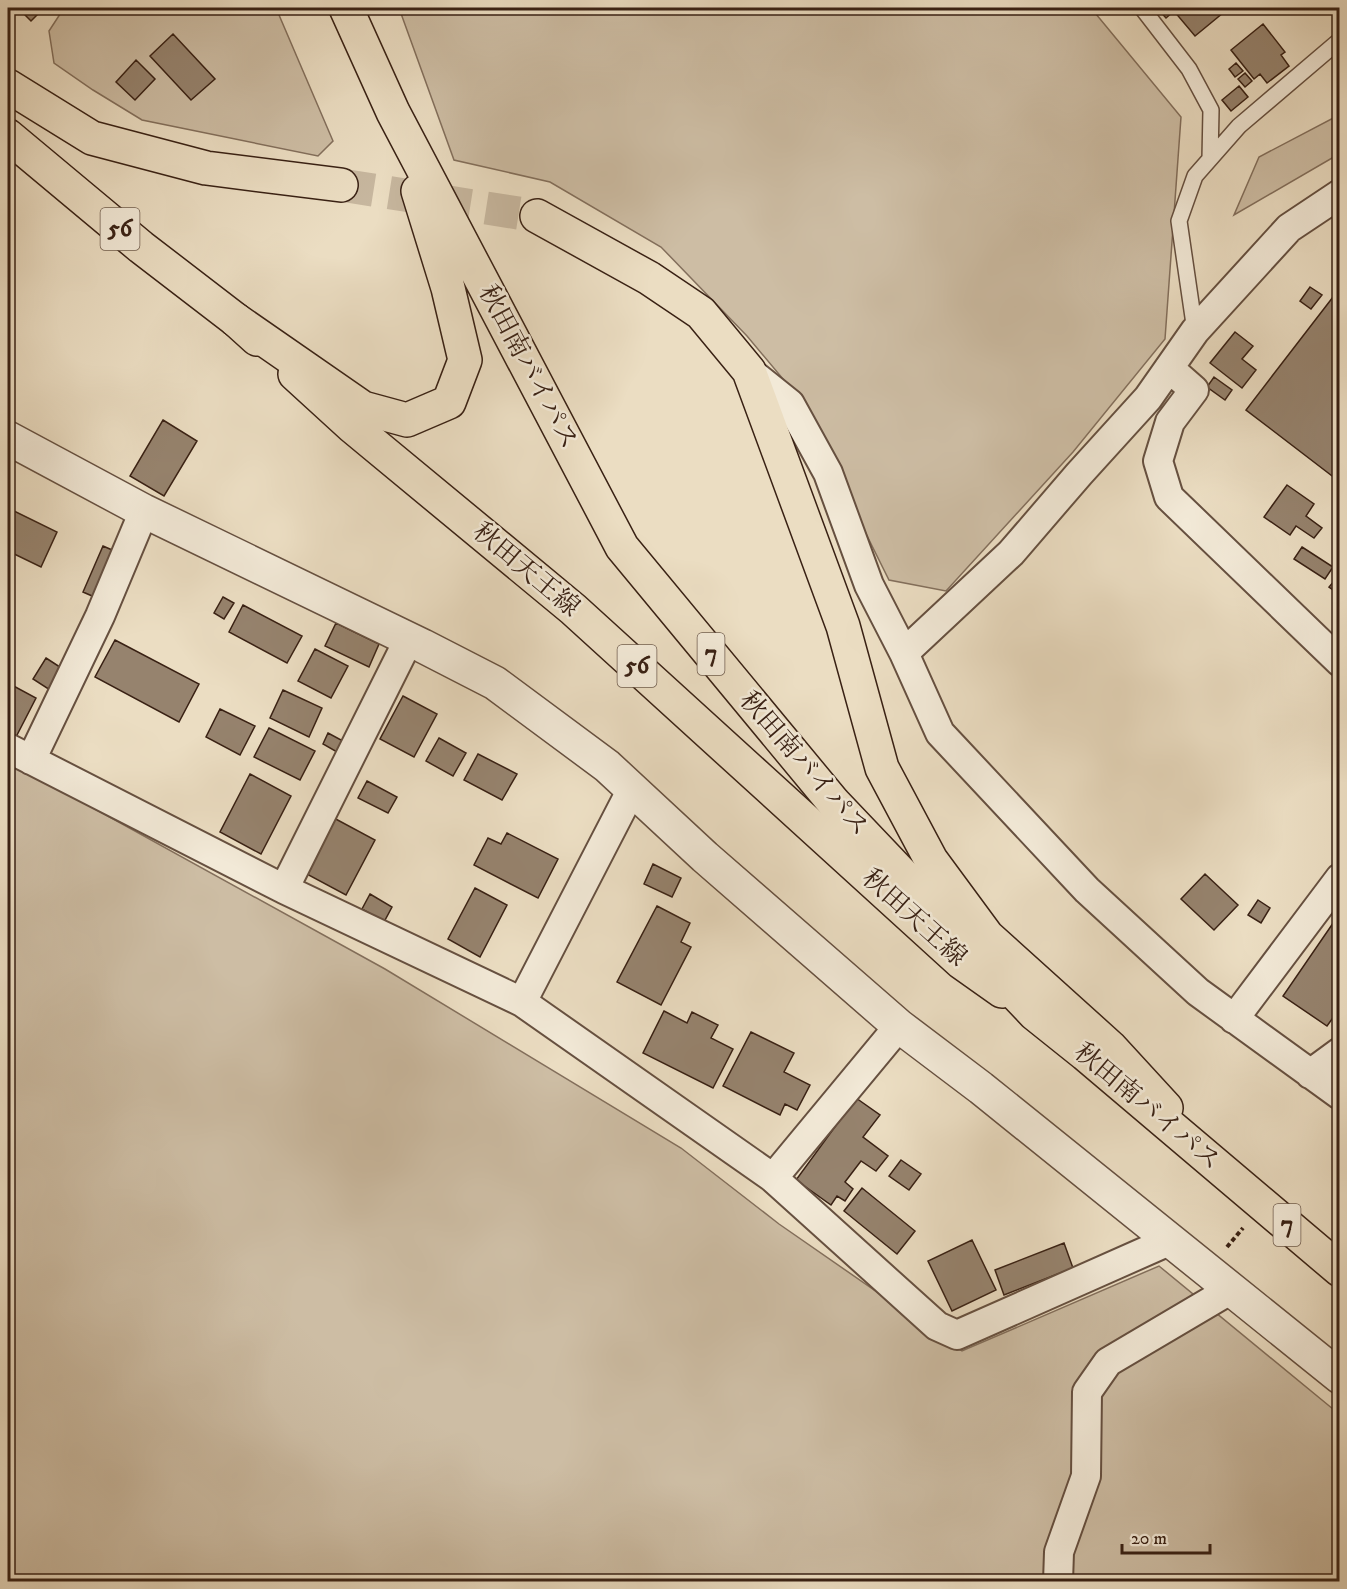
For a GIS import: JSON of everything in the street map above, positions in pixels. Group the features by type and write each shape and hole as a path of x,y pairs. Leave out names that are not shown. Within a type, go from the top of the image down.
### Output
{"main road":[{"name":"秋田南バイパス","path":"346,8 393,112 622,547 834,803 1035,1014 1235,1181"},
{"path":"8,86 92,138 206,168 341,185"},
{"path":"236,320 363,408 407,420 448,402 465,360 448,288 393,112"},
{"name":"秋田天王線","path":"8,135 141,247 236,320 353,427 573,609 961,962 1035,1014"},
{"path":"537,216 649,278 701,313 749,371 843,626 882,768 931,860 987,936 1110,1047 1235,1181"},
{"name":"7","path":"1235,1181 1340,1270"}],"street":[{"path":"904,653 1011,553 1148,398 1195,331 1289,228 1340,194"},
{"path":"1169,368 1194,390 1170,422 1158,461 1169,497 1340,663"},
{"path":"749,371 789,404 828,473 869,585 904,653 940,733 1087,890 1198,992 1340,1095"},
{"path":"8,438 144,511 495,683 608,766 705,857 899,1026 981,1088 1340,1377"},
{"path":"144,511 100,616 19,754 284,889 522,1002 772,1179 937,1326 957,1335 1169,1241"},
{"path":"284,889 409,639"},
{"path":"522,1002 633,789"},
{"path":"1234,1019 1340,878"},
{"path":"772,1179 899,1026"},
{"path":"1310,1074 1340,1052"},
{"path":"1058,1581 1059,1552 1086,1476 1088,1392 1108,1362 1230,1290"}],"lane":[{"path":"1142,8 1190,69 1211,110 1210,159"},
{"path":"1195,331 1179,220 1195,176 1239,126 1340,40"}],"shaded area":[{"path":"64,8 276,8 333,141 318,156 142,120 54,63 49,31"},
{"path":"399,8 1091,8 1181,117 1165,339 1073,452 946,591 889,580 798,397 747,336 661,247 550,182 454,160"},
{"path":"1339,115 1339,154 1234,215 1259,157"},
{"path":"8,761 385,969 681,1148 779,1224 962,1351 1159,1266 1339,1414 1339,1581 8,1581"}],"building":[{"path":"44,8 31,21 19,9"},
{"path":"1157,8 1229,8 1195,36 1174,11 1166,18"},
{"path":"1263,24 1285,52 1281,55 1289,66 1267,83 1260,74 1254,79 1231,50"},
{"path":"173,34 215,79 191,100 150,56"},
{"path":"136,60 155,79 135,100 116,82"},
{"path":"1236,63 1243,71 1235,77 1229,69"},
{"path":"1245,73 1252,81 1245,87 1238,79"},
{"path":"1239,86 1248,97 1231,111 1222,100"},
{"path":"1310,287 1322,295 1311,309 1300,301"},
{"path":"1333,297 1340,301 1340,406 1335,413 1340,416 1340,482 1246,410"},
{"path":"1235,332 1253,346 1242,359 1256,370 1242,388 1210,363"},
{"path":"1214,377 1232,390 1225,400 1207,387"},
{"path":"163,420 197,441 164,496 130,476"},
{"path":"1287,485 1314,504 1306,516 1322,528 1314,538 1296,526 1290,535 1264,517"},
{"path":"8,508 57,532 41,567 8,551"},
{"path":"103,546 119,553 99,599 83,592"},
{"path":"1302,547 1333,567 1325,579 1294,559"},
{"path":"1340,574 1340,595 1329,587"},
{"path":"223,597 234,603 224,619 214,613"},
{"path":"243,605 302,636 287,663 229,632"},
{"path":"336,623 379,644 369,667 325,646"},
{"path":"115,640 199,684 179,722 95,677"},
{"path":"315,649 348,666 331,698 298,681"},
{"path":"46,658 63,669 50,690 33,679"},
{"path":"8,683 36,698 16,737 8,732"},
{"path":"283,690 322,708 309,737 270,718"},
{"path":"403,696 437,714 414,757 380,739"},
{"path":"220,709 255,726 240,755 206,737"},
{"path":"269,728 315,751 300,780 254,757"},
{"path":"328,733 343,741 337,752 323,744"},
{"path":"439,738 466,753 453,776 426,761"},
{"path":"478,754 517,774 502,800 464,780"},
{"path":"250,774 291,796 261,854 220,832"},
{"path":"367,781 397,797 388,813 358,798"},
{"path":"332,817 375,840 346,895 303,872"},
{"path":"507,833 558,859 538,898 474,865 488,838 501,844"},
{"path":"653,864 681,878 672,897 644,884"},
{"path":"1205,874 1238,905 1214,930 1181,899"},
{"path":"475,888 507,905 480,957 448,939"},
{"path":"370,894 392,907 384,922 362,909"},
{"path":"1258,900 1270,908 1261,923 1248,915"},
{"path":"657,906 690,923 681,942 691,947 661,1005 617,982"},
{"path":"1340,913 1340,1008 1327,1026 1283,996"},
{"path":"664,1011 687,1023 692,1012 718,1025 711,1038 733,1049 713,1088 643,1053"},
{"path":"751,1032 794,1053 784,1072 810,1085 797,1110 785,1104 780,1115 723,1086"},
{"path":"856,1098 880,1115 863,1137 888,1156 876,1171 861,1161 845,1182 853,1189 845,1201 837,1196 831,1205 796,1180"},
{"path":"901,1160 921,1174 909,1190 889,1176"},
{"path":"862,1188 915,1231 897,1254 844,1211"},
{"path":"972,1240 996,1290 952,1311 928,1261"},
{"path":"1064,1243 1073,1268 1004,1295 995,1270"}],"tunnel":[{"path":"341,185 537,216"}]}
